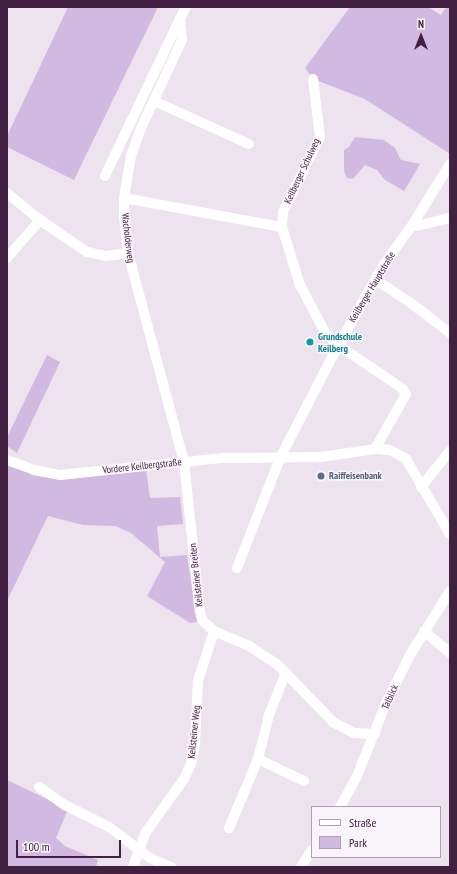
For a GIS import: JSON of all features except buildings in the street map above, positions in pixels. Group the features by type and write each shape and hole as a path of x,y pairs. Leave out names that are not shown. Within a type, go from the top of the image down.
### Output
{"street":[{"path":"105,176 186,7"},
{"name":"Wacholderweg","path":"180,19 182,40 131,156 124,198 128,253 184,462"},
{"name":"Keilberger Schulweg","path":"313,79 320,137 283,212 282,227 300,285 325,332 338,345 403,389 406,394 375,449"},
{"path":"154,101 249,144"},
{"name":"Keilberger Hauptstraße","path":"280,458 338,345 382,267 413,224 450,164"},
{"path":"7,193 40,220 87,252 106,256 128,253"},
{"path":"124,198 282,227"},
{"path":"413,224 417,226 450,218"},
{"path":"7,258 40,220"},
{"path":"376,280 411,303 450,333"},
{"path":"237,568 280,458 321,457 375,449 398,453 406,460 450,534"},
{"path":"422,487 450,451"},
{"name":"Vordere Keilbergstraße","path":"7,460 34,470 60,475 240,457 280,458"},
{"name":"Keilsteiner Breiten","path":"184,462 200,612 203,621 214,631 266,655 286,672 333,722 354,732 375,734"},
{"name":"Talblick","path":"341,806 358,776 398,679 424,631 450,591"},
{"name":"Keilsteiner Weg","path":"133,867 138,849 146,832 184,779 191,764 195,744 198,681 214,631"},
{"path":"424,631 450,653"},
{"path":"229,828 258,759 269,715 286,672"},
{"path":"258,759 304,781"},
{"path":"38,787 65,805 109,827 150,858 171,867"},
{"path":"302,867 311,852"}],"green space":[{"path":"68,7 158,7 74,180 7,147 7,136"},
{"path":"350,7 428,7 441,15 446,7 450,7 450,154 365,99 313,79 305,68"},
{"path":"355,137 384,140 395,148 401,160 420,164 404,191 385,180 377,170 365,165 353,179 347,178 344,171 344,150 349,147"},
{"path":"47,355 60,362 17,453 7,446 7,437"},
{"path":"7,455 38,467 60,470 57,476 146,468 150,498 180,497 183,524 157,526 160,557 187,555 197,622 190,623 147,596 165,562 131,533 115,526 83,525 48,516 7,601"},
{"path":"7,780 68,809 56,838 65,846 98,860 96,867 7,867"}],"place":[{"name":"Grundschule Keilberg","path":"310,342"},
{"name":"Raiffeisenbank","path":"321,476"}]}
